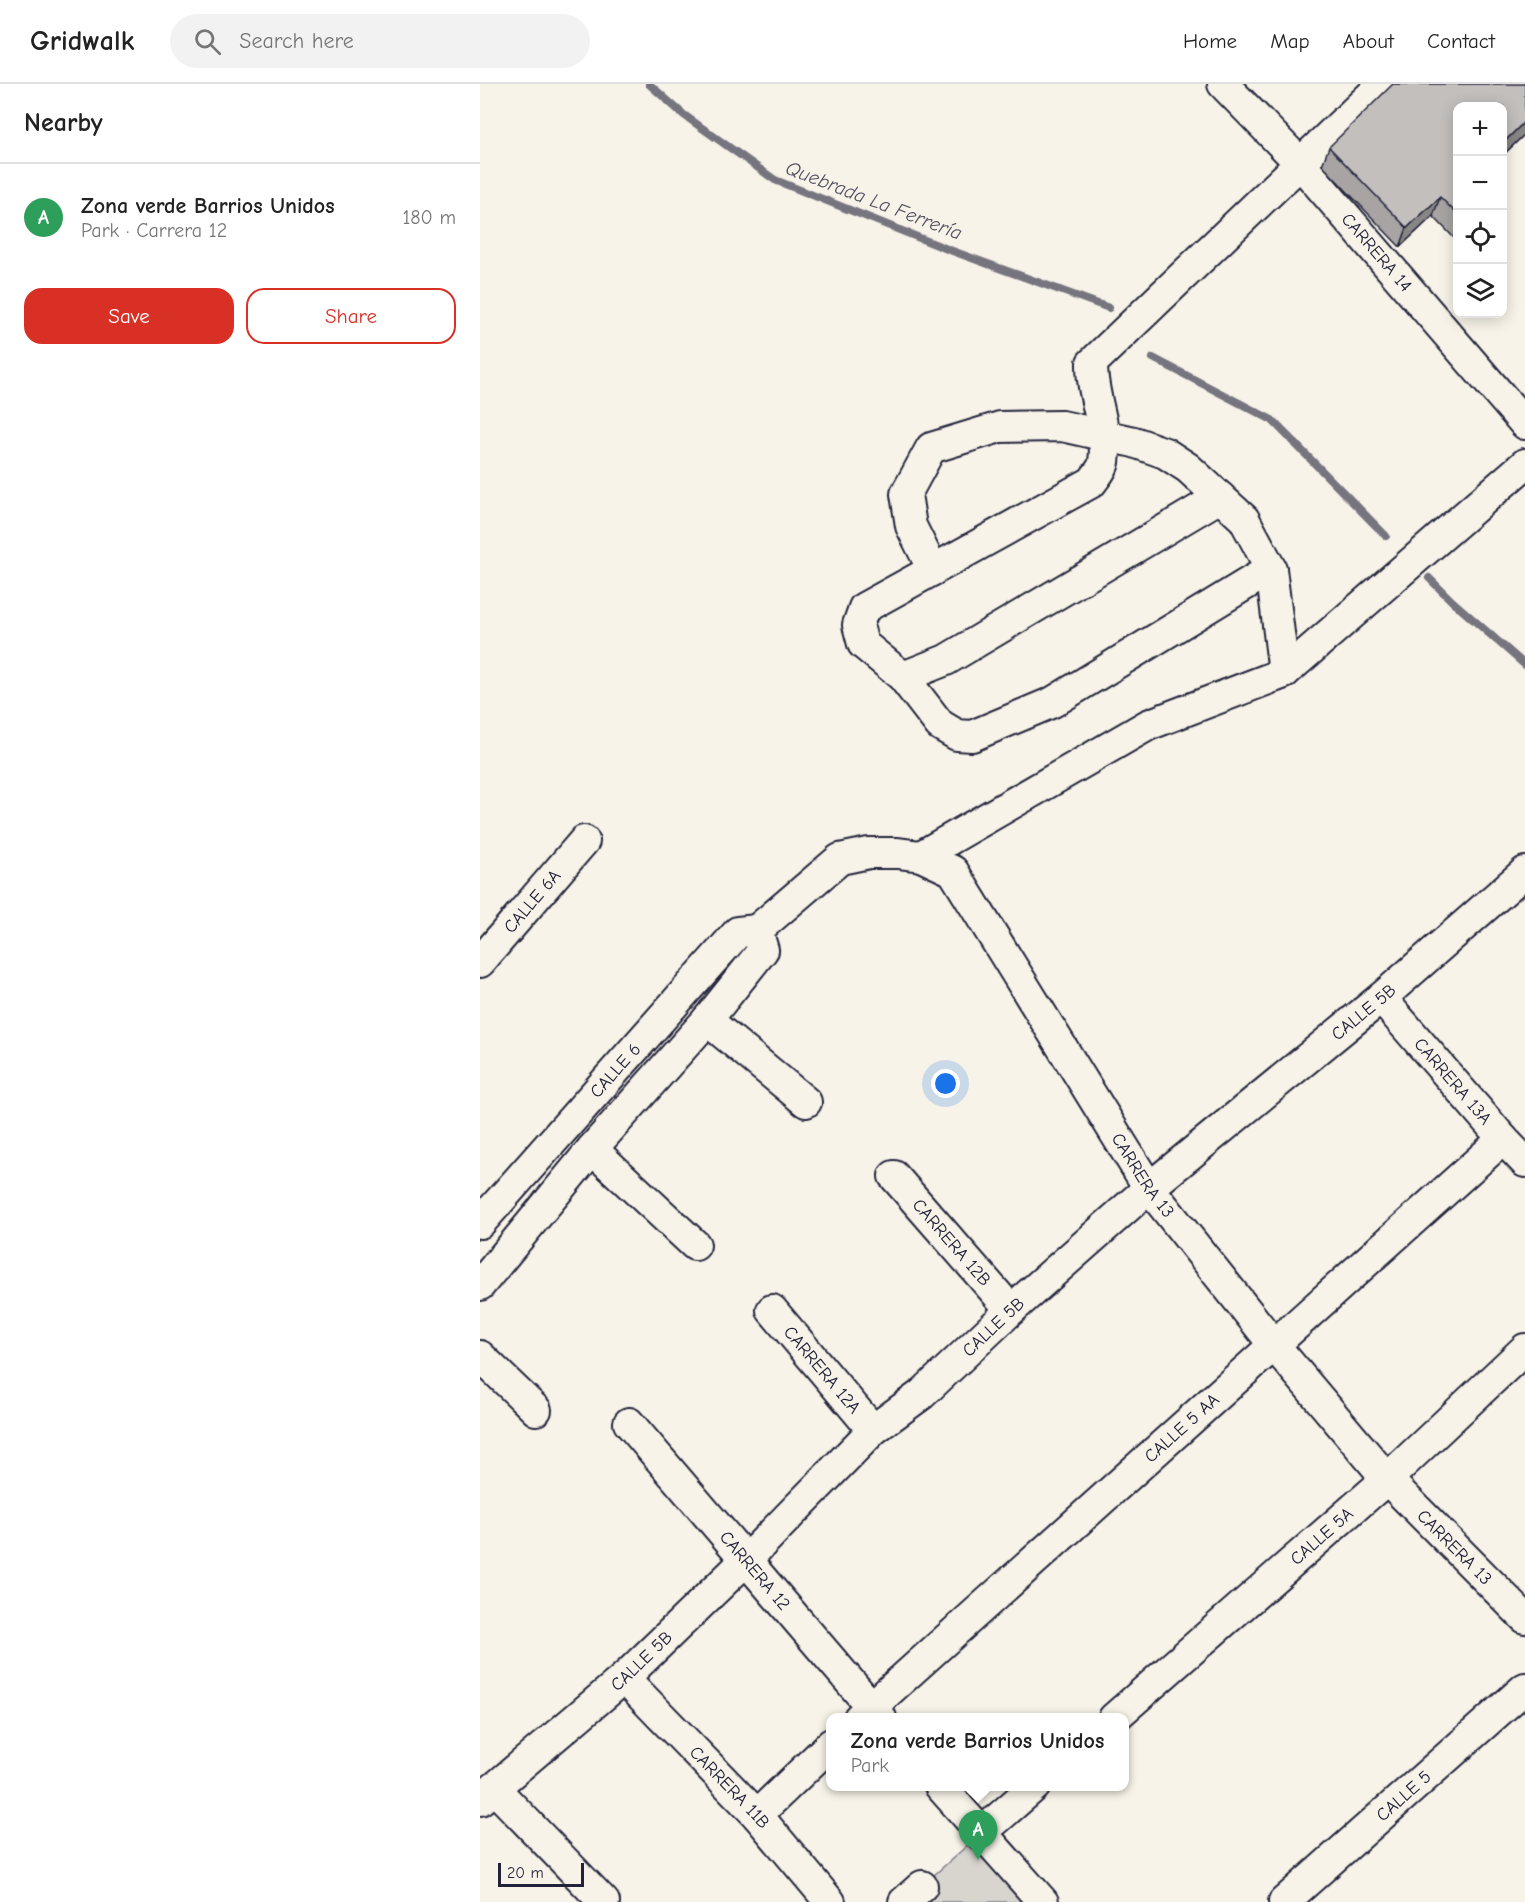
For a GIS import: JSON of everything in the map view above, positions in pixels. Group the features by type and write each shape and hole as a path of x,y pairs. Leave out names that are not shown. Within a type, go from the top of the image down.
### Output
{"street":[{"name":"CARRERA 14","path":"1223,84 1299,162 1525,424"},
{"path":"1271,568 1053,702 972,736 957,735 940,725 903,677 864,644 858,625 864,608 1092,482 1104,464 1104,436 1091,378 1092,363 1299,162 1383,84"},
{"path":"933,570 911,526 906,494 931,448 1000,427 1062,426 1134,441 1165,453 1188,468 1244,519 1271,568 1284,673"},
{"path":"921,855 1148,725 1284,673 1525,464"},
{"path":"903,677 946,660 1220,497"},
{"name":"CALLE 6A","path":"480,962 584,841"},
{"name":"CARRERA 13","path":"757,930 840,859 869,853 921,855 953,871 1149,1188 1274,1345 1387,1479 1525,1618"},
{"name":"CALLE 5B","path":"487,1794 624,1678 746,1560 873,1430 922,1394 1011,1310 1149,1188 1381,998 1525,872"},
{"path":"480,1285 592,1149 707,1020 762,950 757,930"},
{"name":"CALLE 6","path":"480,1223 738,932 757,930"},
{"name":"CARRERA 13A","path":"1381,998 1503,1140 1525,1162"},
{"path":"707,1020 806,1102"},
{"name":"CALLE 5 AA","path":"871,1713 1274,1345 1503,1140"},
{"path":"592,1149 695,1245"},
{"name":"CARRERA 12B","path":"894,1176 1011,1310"},
{"name":"CARRERA 12A","path":"772,1310 873,1430"},
{"name":"CALLE 5A","path":"1120,1713 1387,1479 1525,1349"},
{"path":"480,1356 536,1410"},
{"name":"CARRERA 12","path":"629,1423 746,1560 869,1713"},
{"name":"CARRERA 11B","path":"624,1678 757,1815 830,1902"},
{"name":"CALLE 5","path":"1284,1902 1525,1688"},
{"path":"757,1815 826,1749"},
{"path":"944,1791 1042,1902"},
{"path":"980,1834 1029,1791"},
{"path":"487,1794 604,1902"}],"shaded area":[{"path":"980,1834 1043,1902 904,1902"}],"building":[{"path":"1393,84 1525,84 1525,121 1507,139 1507,102 1453,102 1453,210 1440,197 1407,228 1329,147"}],"waterway":[{"name":"Quebrada La Ferrería","path":"649,84 684,115 775,180 947,249 1109,308"},
{"name":"Quebrada La Ferrería","path":"1153,358 1272,420 1386,536"},
{"name":"Quebrada La Ferrería","path":"1429,578 1525,665"}],"place":[{"name":"Zona verde Barrios Unidos","path":"978,1860"}]}
